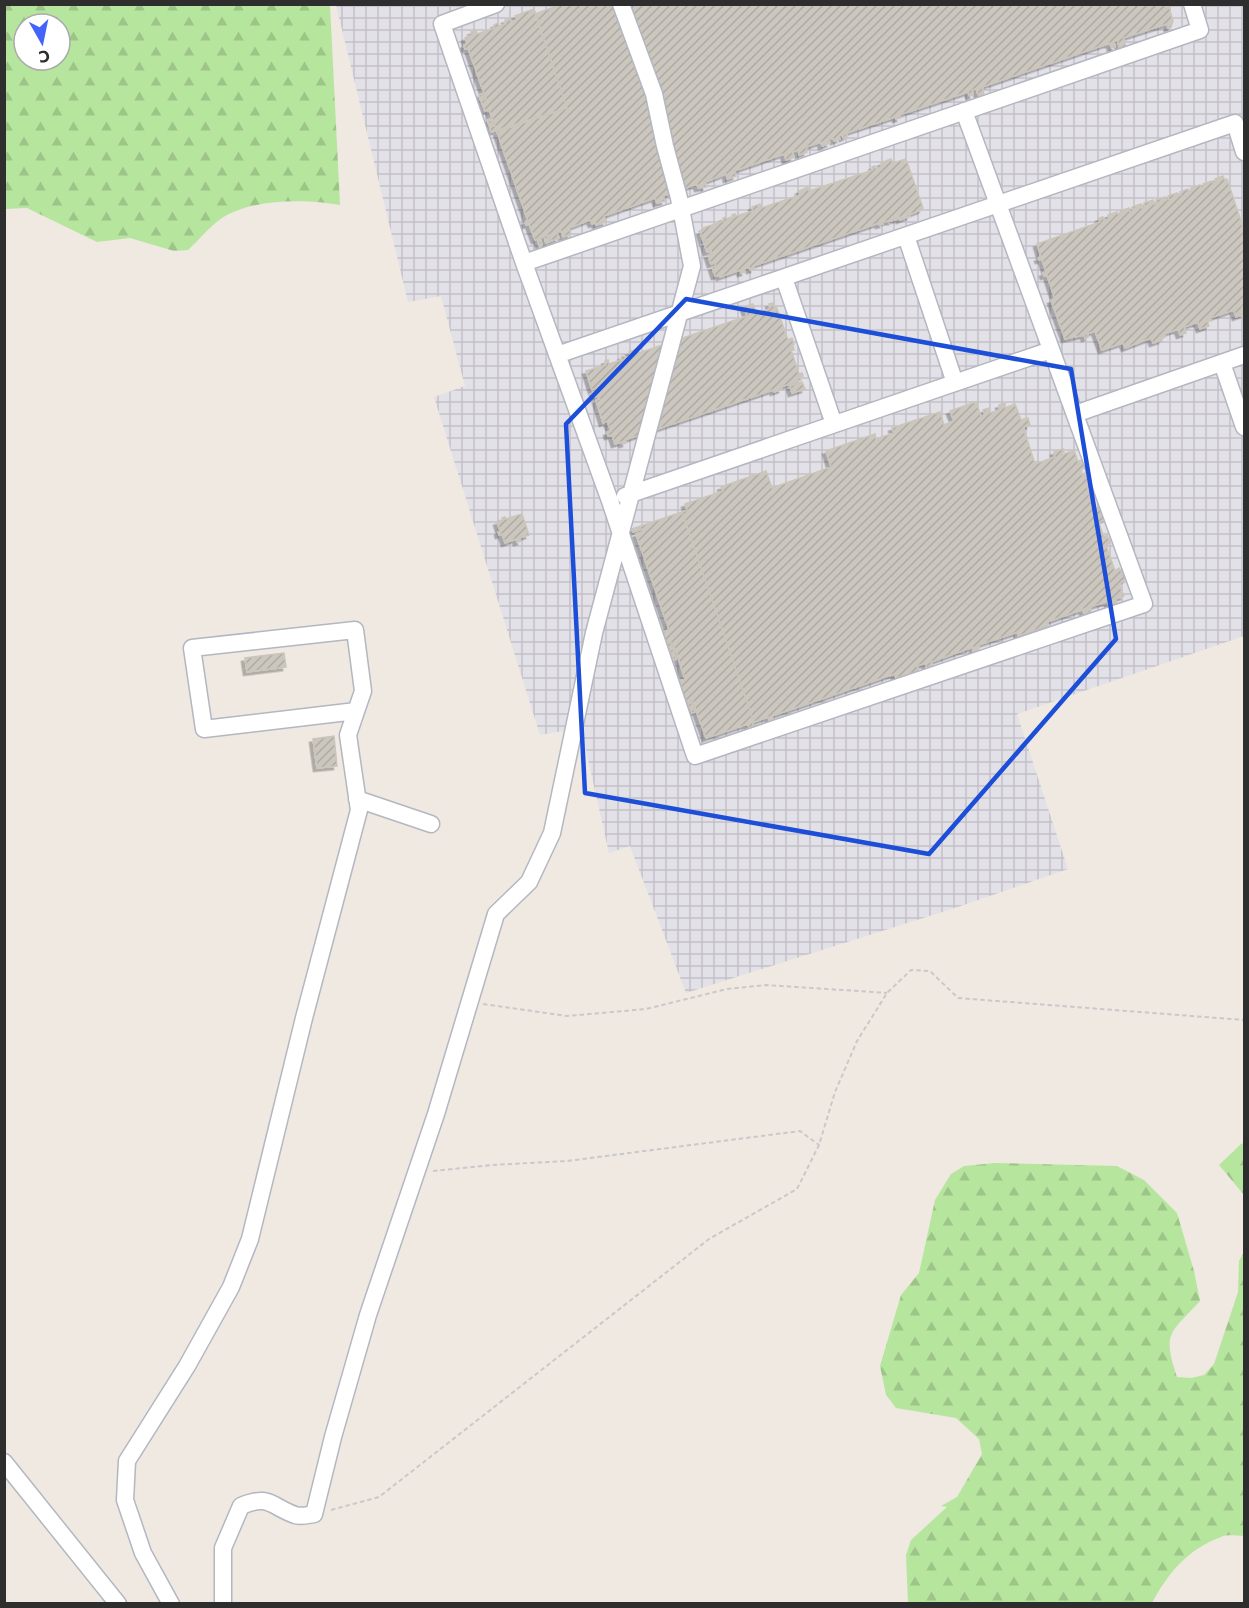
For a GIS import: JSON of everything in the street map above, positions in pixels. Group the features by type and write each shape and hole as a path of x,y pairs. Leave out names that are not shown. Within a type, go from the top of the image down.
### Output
{"street":[{"path":"496,4 442,24 610,501 695,756 1144,604 964,111"},
{"path":"223,1604 223,1548 241,1506 256,1500 276,1504 297,1516 314,1514 333,1437 368,1315 416,1173 496,914 529,882 552,833 594,633 692,266 680,198 665,146 654,94 626,24 621,4"},
{"path":"524,262 1200,30 1192,4"},
{"path":"557,355 1235,123 1245,152"},
{"path":"906,236 955,383"},
{"path":"784,278 834,424"},
{"path":"610,501 1051,350"},
{"path":"1075,414 1245,356"},
{"path":"1222,363 1245,427"},
{"path":"171,1604 143,1553 125,1500 126,1461 187,1366 209,1327 231,1287 250,1239 304,1018 359,810 348,735 363,691 355,630 192,648 204,729 356,711"},
{"path":"357,799 431,825"},
{"path":"4,1462 118,1604"}],"path":[{"path":"314,1514 379,1497 709,1239 797,1189 819,1145 835,1092 857,1041 887,993 911,970 930,971 958,998 1245,1020"},
{"path":"470,1002 567,1016 646,1010 727,989 766,985 887,993"},
{"path":"416,1173 492,1165 567,1161 800,1131 819,1145"}],"highlighted area":[{"path":"686,299 1071,369 1116,639 929,854 585,793 566,424"}],"shaded area":[{"path":"336,5 1244,5 1244,636 1017,714 1068,869 958,907 686,993 630,846 609,853 581,728 540,735 434,397 465,386 441,296 408,302"}],"green space":[{"path":"4,5 330,5 340,205 296,201 249,207 222,218 188,250 174,251 130,238 97,242 27,208 5,209"},
{"path":"1244,1143 1244,1195 1219,1165"},
{"path":"995,1163 1117,1166 1144,1180 1177,1213 1200,1301 1172,1334 1170,1351 1177,1377 1191,1378 1204,1375 1214,1364 1238,1292 1239,1261 1244,1252 1244,1536 1224,1536 1209,1542 1189,1555 1172,1572 1152,1603 908,1603 906,1555 911,1540 947,1507 941,1506 957,1497 982,1454 979,1439 956,1418 896,1408 886,1395 880,1366 901,1295 919,1273 935,1200 951,1174 964,1166"}],"building":[{"path":"562,4 1168,4 1173,21 1171,27 1168,28 1167,24 1123,38 1126,47 1120,49 1117,40 1114,42 1115,47 1111,48 1110,43 982,87 984,95 979,97 976,89 972,90 973,95 970,96 968,92 899,115 900,118 895,117 846,133 847,136 843,138 842,134 839,136 840,139 834,141 833,138 828,139 830,143 822,146 821,142 806,147 807,152 799,155 798,150 792,152 794,157 786,160 784,154 734,171 736,176 727,179 726,174 705,182 706,187 698,188 697,184 663,196 665,201 657,203 655,198 604,216 606,222 596,225 590,220 569,228 571,234 563,237 561,231 557,232 559,238 551,241 549,235 547,236 549,242 546,243 544,236 540,238 542,245 540,246 529,224 526,225 525,222 528,221 497,132 567,108 535,14"},
{"path":"534,9 567,108 491,132 488,120 490,119 495,126 489,110 485,111 479,95 482,94 484,100 486,99 468,48 465,49 464,45 467,44 465,38 476,30 477,34 495,28 494,25 498,23 499,26 506,24 505,20 510,19 511,22 517,20 515,16"},
{"path":"891,159 893,163 906,159 923,208 921,210 909,213 910,216 900,220 899,216 898,219 893,218 892,221 882,222 883,224 879,225 879,223 753,266 754,269 750,270 749,267 744,269 745,272 741,273 740,270 720,277 715,276 712,267 716,266 715,263 711,264 708,255 712,254 711,251 707,252 704,243 708,242 707,239 703,241 700,232 704,230 703,228 724,221 723,218 733,218 732,215 753,211 752,207 760,204 761,208 800,195 799,191 808,187 809,191 873,170 872,167 875,166 876,169 882,167 881,163"},
{"path":"1223,176 1225,180 1227,179 1244,230 1244,306 1242,307 1244,314 1236,317 1234,310 1210,318 1211,321 1207,319 1209,326 1200,329 1198,322 1184,327 1186,333 1180,335 1178,329 1164,334 1163,338 1160,335 1162,340 1153,343 1151,338 1125,348 1123,343 1102,350 1095,331 1087,334 1088,337 1085,338 1084,335 1065,339 1051,300 1055,299 1047,275 1044,276 1043,273 1046,272 1042,259 1038,258 1041,257 1037,244 1100,222 1099,218 1103,217 1104,221 1110,219 1108,215 1117,212 1119,216 1120,211 1129,208 1130,212 1133,211 1132,207 1141,204 1142,208 1145,207 1144,203 1153,200 1154,204 1157,203 1156,200 1165,197 1166,200 1169,199 1168,196 1177,193 1178,196 1181,195 1180,192 1188,189 1189,192 1192,191 1191,188 1200,185 1201,188 1204,187 1203,184 1212,181 1213,184 1216,183 1215,179"},
{"path":"773,303 788,340 792,338 794,344 790,347 793,346 794,350 791,350 799,374 802,373 803,376 800,377 801,380 774,392 773,390 625,440 626,443 623,444 622,442 615,444 612,435 608,436 607,432 611,431 607,421 603,423 596,400 600,399 599,396 595,397 593,392 597,391 596,388 592,390 586,371 606,365 605,361 608,360 609,364 622,360 621,357 631,356 629,352 638,349 639,353 747,316 744,307 753,304 756,313 770,309 769,304"},
{"path":"802,382 805,389 792,393 790,386"},
{"path":"976,402 981,416 985,415 983,410 989,408 989,413 1000,410 999,405 1005,403 1005,408 1015,404 1021,420 1028,418 1030,425 1023,427 1035,464 1055,457 1054,452 1063,449 1062,455 1074,450 1079,465 1079,461 1082,460 1085,468 1081,469 1082,475 1086,472 1093,483 1087,487 1094,510 1098,507 1106,518 1099,523 1105,541 1107,535 1110,543 1106,545 1115,571 1119,568 1126,579 1119,584 1124,596 1115,599 1117,603 1109,605 1108,603 1112,600 1090,607 1091,612 1084,614 1083,611 1087,608 1047,622 1048,626 1018,636 1018,632 978,645 979,649 973,652 973,647 931,662 932,666 926,668 926,663 917,666 919,671 896,678 894,674 772,716 773,719 769,720 768,717 754,722 682,512 687,510 685,504 723,491 721,487 766,471 772,488 831,467 826,451 875,434 876,439 894,433 892,428 940,412 944,425 954,421 950,411"},
{"path":"682,512 754,722 752,722 754,727 749,728 748,724 706,738 692,699 690,700 695,712 692,713 684,696 680,681 685,679 673,643 671,643 676,659 674,660 662,632 669,630 636,534 643,532 642,529 633,532 632,529"},
{"path":"522,514 529,535 519,538 521,541 517,542 516,539 505,543 502,534 499,535 497,522 505,517 506,519"},
{"path":"284,653 286,667 247,672 245,658"},
{"path":"334,736 337,766 317,768 313,739"}]}
